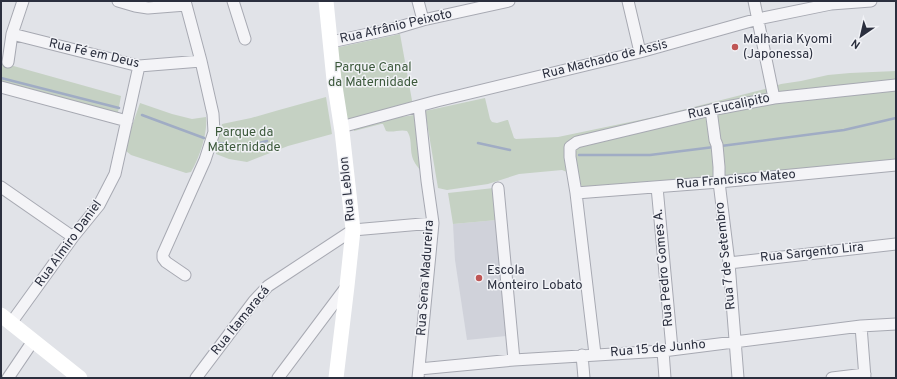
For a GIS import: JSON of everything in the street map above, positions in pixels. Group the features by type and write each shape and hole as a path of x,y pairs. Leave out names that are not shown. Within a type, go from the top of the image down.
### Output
{"street":[{"path":"8,62 12,34 23,1"},
{"path":"118,1 135,6 148,4 186,3 201,61 213,114 214,132 205,160 163,254 163,258 166,262 185,275"},
{"path":"233,1 245,39"},
{"name":"Rua Leblon","path":"326,1 334,80 353,230 336,378"},
{"path":"418,1 423,20"},
{"name":"Rua Afrânio Peixoto","path":"331,42 396,28 475,5 509,1"},
{"path":"628,1 640,52"},
{"path":"754,1 774,98"},
{"name":"Rua Machado de Assis","path":"341,127 419,106 640,52 758,19 830,3 871,1"},
{"name":"Rua Fé em Deus","path":"12,34 139,66 201,61"},
{"name":"Rua Almiro Daniel","path":"6,319 99,205 115,174 139,66"},
{"name":"Rua Eucalipito","path":"576,193 570,158 570,147 579,141 711,110 774,98 896,85"},
{"path":"1,87 128,115"},
{"name":"Rua Sena Madureira","path":"418,374 433,223 419,106"},
{"name":"Rua 7 de Setembro","path":"711,110 717,145 719,167 718,182 729,263 738,378"},
{"name":"Rua Francisco Mateo","path":"576,193 718,182 896,165"},
{"path":"1,187 73,237"},
{"name":"Rua Pedro Gomes A.","path":"657,187 667,350 665,378"},
{"path":"498,188 514,360"},
{"path":"576,193 595,354"},
{"path":"353,230 433,223"},
{"name":"Rua Itamaracá","path":"196,378 254,301 268,286 353,230"},
{"name":"Rua Sargento Lira","path":"729,263 896,244"},
{"path":"278,378 347,286"},
{"path":"6,319 80,378"},
{"name":"Rua 15 de Junho","path":"418,374 514,360 667,350 861,326 896,324"},
{"path":"832,378 865,376 861,326"},
{"path":"8,378 33,341"},
{"path":"582,355 584,378"}],"shaded area":[{"name":"Escola Monteiro Lobato","path":"497,220 506,336 467,340 455,260 453,224"}],"green space":[{"name":"Parque Canal da Maternidade","path":"400,34 413,106 347,119 335,48"},
{"path":"1,64 10,65 121,96 118,112 115,113 1,82"},
{"name":"Parque Canal da Maternidade","path":"896,71 896,160 745,176 585,188 571,179 567,172 562,170 519,174 488,184 447,190 438,188 425,111 485,98 492,122 497,123 508,120 514,138 558,137 654,117 781,84 828,75"},
{"name":"Parque da Maternidade","path":"326,97 332,134 288,146 247,162 229,159 216,154 216,147 222,124 251,118"},
{"name":"Parque da Maternidade","path":"140,103 192,119 206,117 206,131 202,146 191,172 186,173 131,155 126,151 125,146"},
{"name":"Parque Canal da Maternidade","path":"414,115 420,170 411,153 409,134 407,131 386,131 383,124 381,124 354,131 354,128 382,120"},
{"path":"494,188 497,220 453,224 448,193"}],"waterway":[{"path":"1,78 119,108"},
{"path":"142,115 204,138"},
{"path":"721,146 844,130 896,118"},
{"path":"219,143 247,146 267,141"},
{"path":"478,143 510,150"},
{"path":"579,155 650,155 714,147"}],"place":[{"name":"Malharia Kyomi (Japonessa)","path":"735,47"},
{"name":"Escola Monteiro Lobato","path":"479,278"}]}
